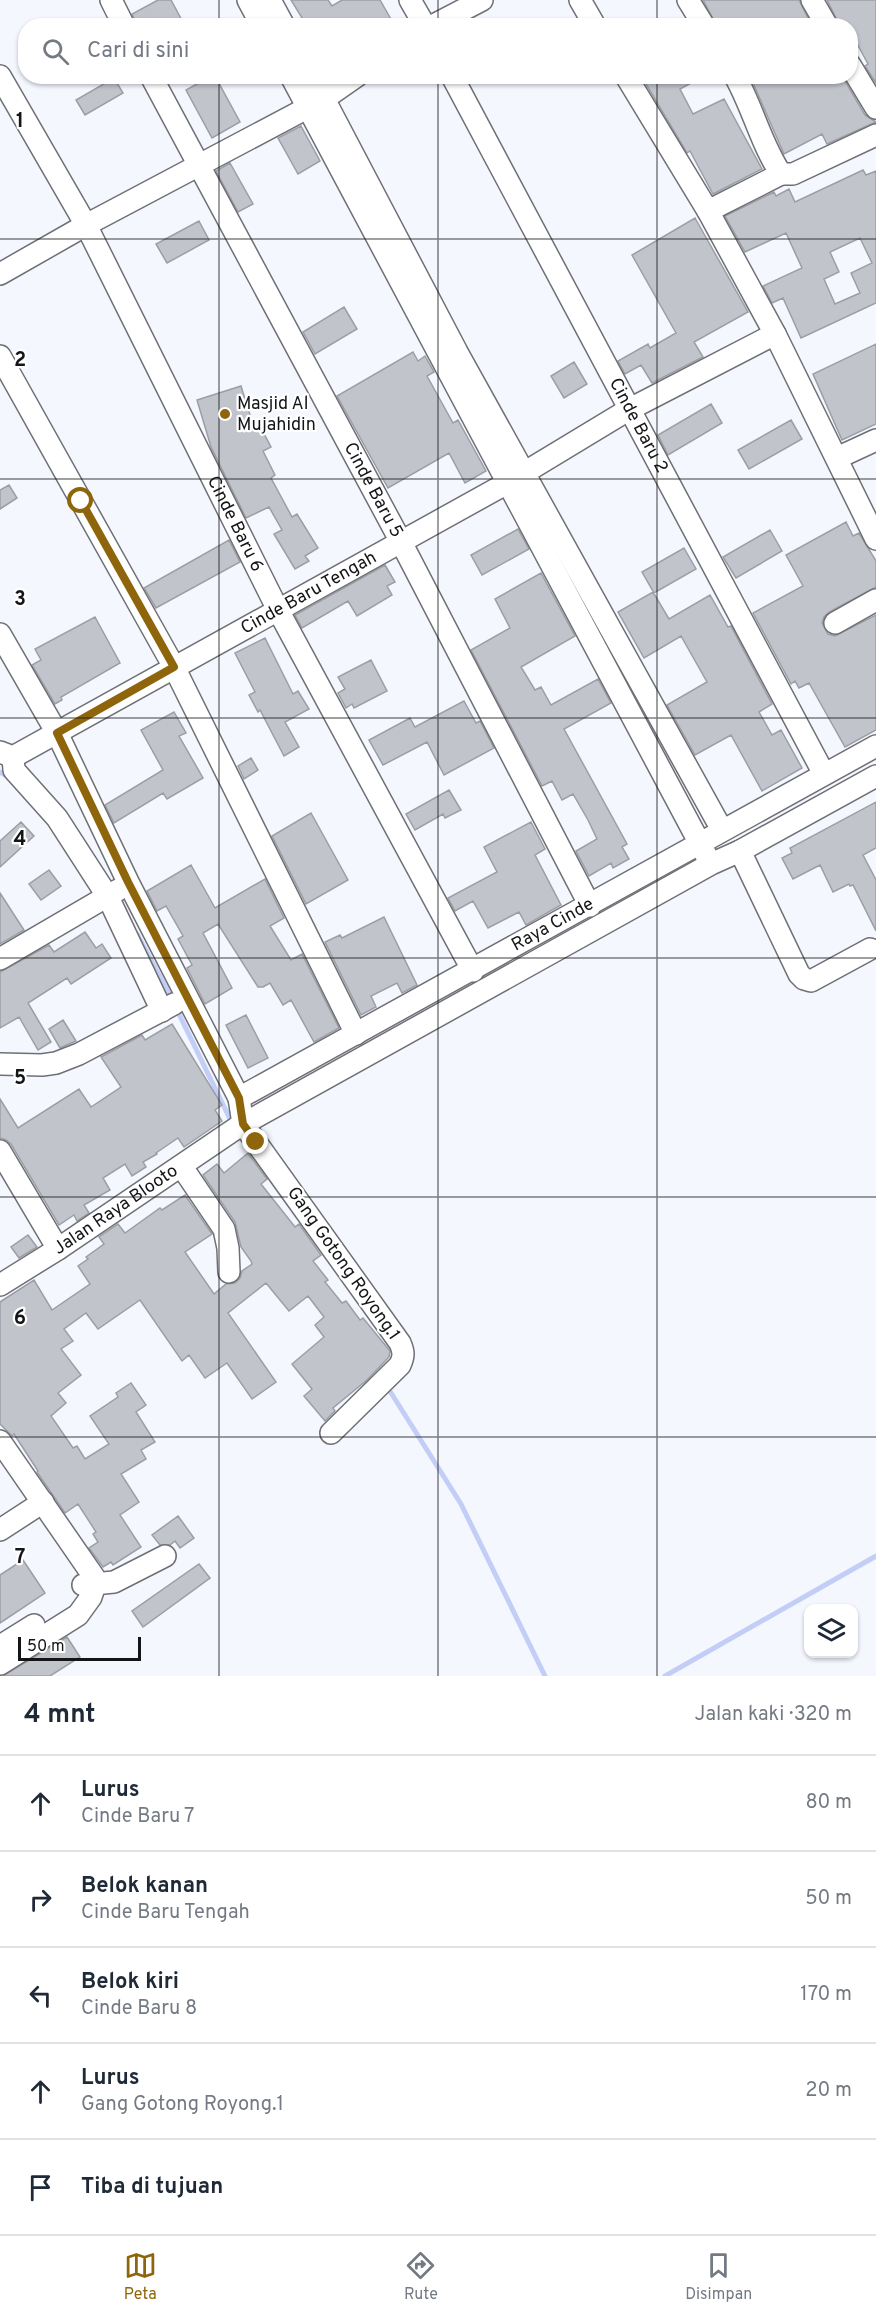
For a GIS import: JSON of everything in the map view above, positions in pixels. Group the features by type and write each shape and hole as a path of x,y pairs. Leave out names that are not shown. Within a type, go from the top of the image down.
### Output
{"street":[{"path":"111,0 120,18"},
{"path":"248,0 258,18"},
{"path":"270,0 280,18"},
{"path":"410,0 420,18"},
{"path":"447,18 482,0"},
{"path":"579,0 590,18"},
{"path":"688,0 699,18"},
{"path":"812,0 822,18"},
{"name":"Cinde Baru 6","path":"0,76 86,225 278,610 473,971"},
{"path":"858,78 876,108"},
{"name":"Cinde Baru 5","path":"155,84 401,542 590,906"},
{"path":"298,84 316,104 517,477 705,853"},
{"path":"313,84 316,104"},
{"path":"0,273 316,104 345,84"},
{"name":"Cinde Baru 2","path":"456,84 824,774"},
{"path":"631,84 708,211 775,334 837,458 871,518 876,539"},
{"path":"739,84 769,153 781,174"},
{"path":"708,211 781,174 793,174 876,135"},
{"name":"Cinde Baru Tengah","path":"7,755 57,733 517,477 628,410 775,334"},
{"path":"0,357 174,667 356,1034"},
{"path":"837,458 876,440"},
{"path":"517,477 722,830"},
{"path":"835,623 876,600"},
{"path":"0,634 57,733 117,890"},
{"name":"Raya Cinde","path":"239,1117 705,853 722,830 876,746"},
{"path":"7,755 14,770 117,890"},
{"name":"Raya Cinde","path":"239,1117 356,1034 590,906 705,853 740,851 876,776"},
{"path":"740,851 799,974 804,979 811,981 870,949"},
{"path":"0,959 117,890"},
{"name":"Gang Gotong Royong.1","path":"117,890 174,1004 239,1117 400,1343 404,1357 400,1365 332,1433"},
{"path":"0,1065 56,1063 79,1054 174,1004"},
{"name":"Jalan Raya Blooto","path":"0,1285 58,1250 182,1167 239,1117"},
{"path":"2,1162 58,1250"},
{"path":"182,1167 224,1229 229,1272"},
{"path":"0,1441 37,1506"},
{"path":"0,1466 37,1506 94,1576 89,1585 69,1604 0,1646"},
{"path":"0,1530 37,1506"},
{"path":"89,1585 114,1582 165,1556"},
{"path":"0,1664 78,1615 91,1598 89,1585"}],"building":[{"path":"158,0 171,0 181,18 134,18 132,14"},
{"path":"291,0 328,0 332,6 342,0 380,0 390,18 302,18"},
{"path":"703,0 799,0 808,18 713,18"},
{"path":"827,0 876,0 876,83 865,66 868,64 858,46 858,18 836,18"},
{"path":"104,84 118,84 123,93 85,115 76,100"},
{"path":"197,84 219,84 240,122 212,138 186,90"},
{"path":"646,84 689,84 680,89 693,114 724,99 762,169 713,194 690,151 687,153"},
{"path":"753,84 847,84 865,115 876,122 827,144 822,134 784,154"},
{"path":"301,126 320,161 298,174 278,138"},
{"path":"230,163 253,204 238,212 216,171"},
{"path":"863,170 866,175 876,171 876,303 801,338 783,298 772,303 763,286 802,268 786,233 745,252 725,216 774,192 776,196 789,189 795,202","holes":["860,238 872,263 851,273 860,293 835,304 824,279 839,272 830,252"]},
{"path":"695,218 748,312 694,342 703,357 652,383 641,365 625,374 618,361 648,344 650,348 676,333 632,255"},
{"path":"199,221 209,240 167,263 156,244"},
{"path":"344,307 357,329 315,354 303,332"},
{"path":"876,344 876,424 842,440 813,374"},
{"path":"413,352 418,361 425,356 434,372 427,376 453,423 458,420 486,471 465,483 449,453 388,488 337,396"},
{"path":"574,362 587,384 564,398 551,376"},
{"path":"241,386 255,431 261,428 271,447 263,451 275,475 271,478 292,517 297,514 318,548 305,556 309,561 295,569 274,534 282,530 269,507 246,518 211,447 197,400"},
{"path":"711,404 722,423 668,455 658,435"},
{"path":"791,420 802,439 749,469 738,450"},
{"path":"9,485 17,498 0,509 0,490"},
{"path":"846,522 853,536 859,533 876,561 876,587 829,612 822,623 828,634 835,636 876,615 876,730 845,747 809,683 799,688 795,681 791,684 753,613 803,586 786,555"},
{"path":"518,529 529,549 482,575 471,555"},
{"path":"770,530 782,551 736,578 723,557"},
{"path":"229,540 240,562 156,608 144,588"},
{"path":"684,548 696,569 654,593 642,572"},
{"path":"385,565 395,582 387,586 392,595 357,616 348,601 302,628 295,615"},
{"path":"541,573 575,636 521,667 535,690 541,687 551,705 598,679 611,703 564,729 627,844 622,847 629,859 613,868 611,863 589,876 576,851 597,839 588,820 573,794 562,800 552,781 542,786 471,650 510,628 495,599"},
{"path":"653,592 669,619 710,595 728,627 731,626 772,704 759,712 772,735 781,730 802,768 762,791 731,735 695,755 667,705 707,682 681,636 644,658 618,612"},
{"path":"95,617 120,663 61,697 62,700 55,704 32,665 41,660 35,649"},
{"path":"265,638 293,694 298,691 309,709 285,722 299,747 284,756 260,710 258,712 249,695 255,692 235,653"},
{"path":"371,660 387,691 354,708 352,704 346,708 338,693 345,689 338,677"},
{"path":"464,701 476,723 480,721 494,748 444,775 427,742 383,765 369,740 410,718 415,727"},
{"path":"174,712 186,733 179,736 203,778 167,799 163,793 114,823 105,805 163,770 141,730"},
{"path":"251,758 258,770 244,779 238,766"},
{"path":"449,790 461,810 445,818 443,814 415,830 406,814"},
{"path":"876,802 876,848 863,855 876,880 876,931 853,885 849,884 833,892 820,865 793,879 782,858 792,853 790,848"},
{"path":"311,813 348,880 306,904 272,836"},
{"path":"21,822 34,836 0,867 0,841"},
{"path":"531,822 545,849 535,855 561,905 526,925 519,912 488,928 473,901 455,911 448,898 497,872 484,847"},
{"path":"191,865 215,908 265,879 284,918 270,926 291,960 302,954 339,1028 314,1042 291,1000 283,1005 270,983 258,987 218,924 203,933 232,988 205,1004 187,968 192,965 178,939 183,936 166,906 157,911 147,891"},
{"path":"49,870 61,886 41,900 29,884"},
{"path":"0,893 24,930 0,944"},
{"path":"384,917 417,985 402,993 397,983 371,996 376,1007 361,1015 325,942 340,935 342,938"},
{"path":"85,932 96,948 102,944 111,958 71,984 67,978 28,1003 51,1042 38,1050 19,1017 0,1028 0,972 49,945 54,952"},
{"path":"246,1015 268,1058 248,1068 226,1025"},
{"path":"63,1020 76,1041 60,1048 49,1029"},
{"path":"172,1024 222,1105 215,1110 222,1121 184,1147 178,1138 143,1162 146,1167 132,1176 125,1164 103,1178 110,1190 84,1205 89,1213 77,1221 74,1215 59,1225 11,1144 0,1138 0,1099 18,1128 79,1089 91,1107 121,1087 101,1057 142,1035 145,1040"},
{"path":"248,1153 267,1179 261,1184 295,1227 299,1224 321,1255 313,1261 328,1280 325,1282 342,1303 346,1301 360,1320 363,1318 390,1351 389,1357 367,1380 333,1408 335,1411 325,1421 304,1396 312,1389 292,1364 324,1337 315,1325 324,1317 308,1296 289,1311 266,1283 228,1313 276,1382 252,1399 227,1363 205,1378 189,1355 182,1361 140,1300 98,1329 86,1313 64,1329 73,1341 61,1349 81,1375 58,1393 66,1403 51,1416 73,1448 77,1446 85,1459 109,1444 90,1416 118,1397 116,1393 131,1383 146,1405 136,1412 155,1442 141,1450 146,1459 121,1474 139,1502 120,1515 141,1547 113,1565 111,1562 103,1567 89,1548 98,1542 93,1534 96,1532 78,1504 65,1513 14,1434 12,1436 0,1424 0,1302 34,1280 52,1310 90,1284 78,1266 104,1244 99,1237 118,1224 125,1233 160,1208 162,1210 185,1195 212,1234 185,1252 214,1294 226,1284 235,1283 242,1271 252,1264 241,1247 235,1222 203,1175 217,1164 224,1173"},
{"path":"28,1235 37,1247 19,1258 11,1247"},
{"path":"178,1516 194,1538 180,1548 175,1541 170,1545 160,1545 152,1535"},
{"path":"23,1560 45,1593 0,1623 0,1575"},
{"path":"199,1564 210,1578 143,1627 132,1611"},
{"path":"67,1637 80,1657 50,1676 3,1676"}],"waterway":[{"path":"0,772 11,779"},
{"path":"137,934 172,999"},
{"path":"176,1008 232,1123"},
{"path":"390,1386 388,1388 461,1504 545,1676"},
{"path":"665,1676 876,1556"}],"place":[{"name":"Masjid Al Mujahidin","path":"225,414"}],"route":[{"path":"81,501 174,667 57,733 128,882 239,1098 243,1124 256,1142"}]}
